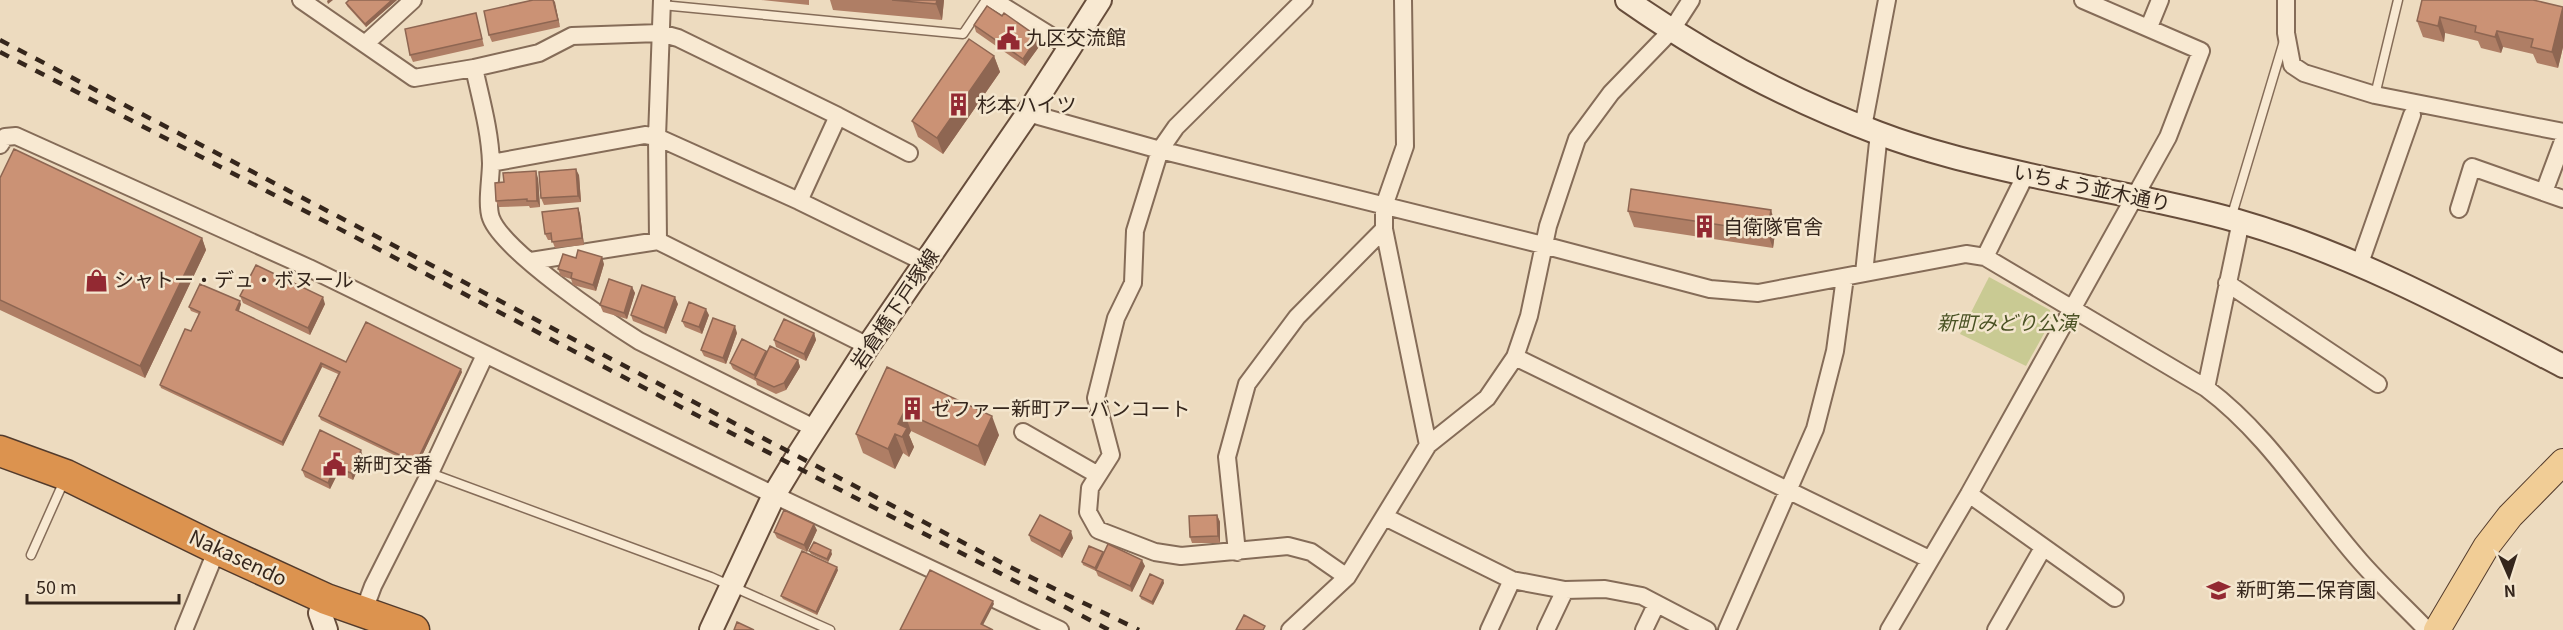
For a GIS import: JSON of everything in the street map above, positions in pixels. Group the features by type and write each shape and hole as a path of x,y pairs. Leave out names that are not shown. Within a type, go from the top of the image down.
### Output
{"highway":[{"name":"Nakasendo","path":"0,451 66,475 217,549 326,598 414,630"}],"main road":[{"path":"2437,630 2486,547 2510,516 2563,462"}],"street":[{"path":"301,0 414,78 474,68 539,53 572,36 660,33 678,38 909,153"},
{"path":"365,44 413,0"},
{"path":"993,0 1069,47"},
{"name":"岩倉橋下戸塚線","path":"711,630 774,495 868,346 1028,113 1100,0"},
{"path":"1304,0 1176,127 1160,150 1135,231 1133,283 1116,318 1096,398 1111,454 1090,488 1088,512 1098,530 1155,552 1181,556 1288,546 1311,552 1347,577"},
{"path":"1403,0 1405,146 1384,206 1384,229 1428,445"},
{"name":"いちょう並木通り","path":"1627,0 1671,31 1774,88 1871,130 2026,174 2135,196 2236,220 2360,263 2563,366"},
{"path":"1290,630 1347,577 1428,445 1487,398 1515,357 1529,316 1543,245 1577,139 1611,93 1671,31 1691,0"},
{"path":"1864,273 1871,130 1887,0"},
{"path":"1889,630 1969,494 2168,137 2201,51 2083,0"},
{"path":"2149,27 2160,0"},
{"path":"2286,0 2286,33 2292,64 2304,73 2375,95 2563,132"},
{"path":"658,241 657,137 662,3"},
{"path":"474,68 488,131 491,163 490,217 501,235 617,327 816,429"},
{"path":"1028,113 1160,150 1710,289 1758,293 1966,254 1985,257 2206,388 2231,407 2271,450 2361,561 2427,630"},
{"path":"2360,263 2412,115"},
{"path":"799,201 838,116"},
{"path":"491,163 645,135 657,137 799,201 926,263"},
{"path":"0,145 5,137 16,136 309,268 774,495 1060,630"},
{"path":"2544,192 2563,141"},
{"path":"2458,209 2472,167 2563,199"},
{"path":"1985,257 2026,174"},
{"path":"2206,388 2227,283 2236,220"},
{"path":"1237,552 1227,458 1246,384 1297,317 1384,229"},
{"path":"531,261 658,241 868,346"},
{"path":"1727,630 1815,429 1835,351 1845,277"},
{"path":"2227,283 2378,384"},
{"path":"363,613 373,586 430,473 485,355"},
{"path":"1515,357 1788,488 1929,559"},
{"path":"1023,432 1098,475"},
{"path":"1969,494 2115,598"},
{"path":"1385,517 1512,580 1564,590 1605,588 1642,596 1707,630"},
{"path":"1996,630 2043,548"},
{"path":"184,630 217,549"},
{"path":"1489,630 1512,580"},
{"path":"1545,630 1564,590"},
{"path":"326,598 320,613 326,630"},
{"path":"1644,630 1656,605"}],"lane":[{"path":"662,3 963,34 986,0"},
{"path":"2375,95 2398,0"},
{"path":"2236,220 2286,33"},
{"path":"430,473 731,585 830,630"},
{"path":"31,555 66,475"}],"green space":[{"name":"新町みどり公演","path":"1989,277 2050,310 2051,321 2026,366 1960,334"}],"building":[{"path":"349,0 392,0 365,24 346,3"},
{"path":"533,0 553,0 558,20 489,35 484,11"},
{"path":"892,0 937,0 936,4"},
{"path":"2422,0 2533,0 2563,7 2552,52 2531,47 2533,39 2497,31 2495,37 2475,32 2476,26 2440,17 2438,26 2417,21"},
{"name":"九区交流館","path":"987,6 1002,16 1004,13 1038,37 1023,59 974,25"},
{"path":"476,13 482,39 410,55 405,29"},
{"path":"969,39 994,56 937,138 912,121"},
{"name":"シャトー・デュ・ボヌール","path":"14,149 202,238 140,366 0,300 0,178"},
{"path":"576,169 578,196 541,198 539,172"},
{"path":"536,171 537,201 527,201 527,199 496,201 495,183 504,182 503,173"},
{"path":"1631,189 1771,210 1767,232 1628,211"},
{"path":"578,208 582,238 552,242 551,233 545,234 542,212"},
{"path":"578,250 602,257 593,285 571,278 572,273 558,269 563,254 576,258"},
{"path":"256,265 323,297 308,328 240,296"},
{"path":"609,279 632,287 624,313 600,305"},
{"path":"200,284 240,301 236,310 346,362 366,322 461,369 416,463 319,416 340,372 321,363 282,442 160,385 185,329 191,331 200,312 189,307"},
{"path":"642,285 675,297 664,328 631,315"},
{"path":"689,302 706,309 699,327 682,321"},
{"path":"713,318 735,326 723,358 701,350"},
{"path":"784,319 814,333 804,354 774,340"},
{"path":"742,339 766,351 754,375 730,363"},
{"path":"770,346 798,360 784,383 774,387 755,378"},
{"path":"887,367 992,416 978,446 904,412 898,424 907,428 902,437 895,434 888,449 856,434"},
{"name":"新町交番","path":"320,430 361,450 351,473 335,467 328,483 302,470"},
{"path":"784,510 814,524 804,545 774,532"},
{"path":"1040,515 1071,531 1060,551 1029,535"},
{"path":"1217,515 1218,536 1190,537 1189,516"},
{"path":"814,542 831,550 827,559 809,551"},
{"path":"1108,544 1142,560 1130,586 1096,570"},
{"path":"1089,546 1103,552 1095,568 1082,562"},
{"path":"802,551 837,567 816,612 781,596"},
{"path":"930,570 993,601 981,624 993,630 900,630"},
{"path":"1150,574 1163,580 1152,602 1140,596"},
{"path":"1244,615 1265,626 1263,630 1236,630"},
{"path":"737,622 754,630 734,630"}],"railway":[{"path":"0,40 1010,567 1139,630"},
{"path":"0,52 1109,630"}],"place":[{"name":"九区交流館","path":"1008,38"},
{"name":"杉本ハイツ","path":"959,105"},
{"name":"自衛隊官舎","path":"1705,227"},
{"name":"シャトー・デュ・ボヌール","path":"96,280"},
{"name":"ゼファー新町アーバンコート","path":"913,409"},
{"name":"新町交番","path":"335,465"},
{"name":"新町第二保育園","path":"2218,590"}]}
